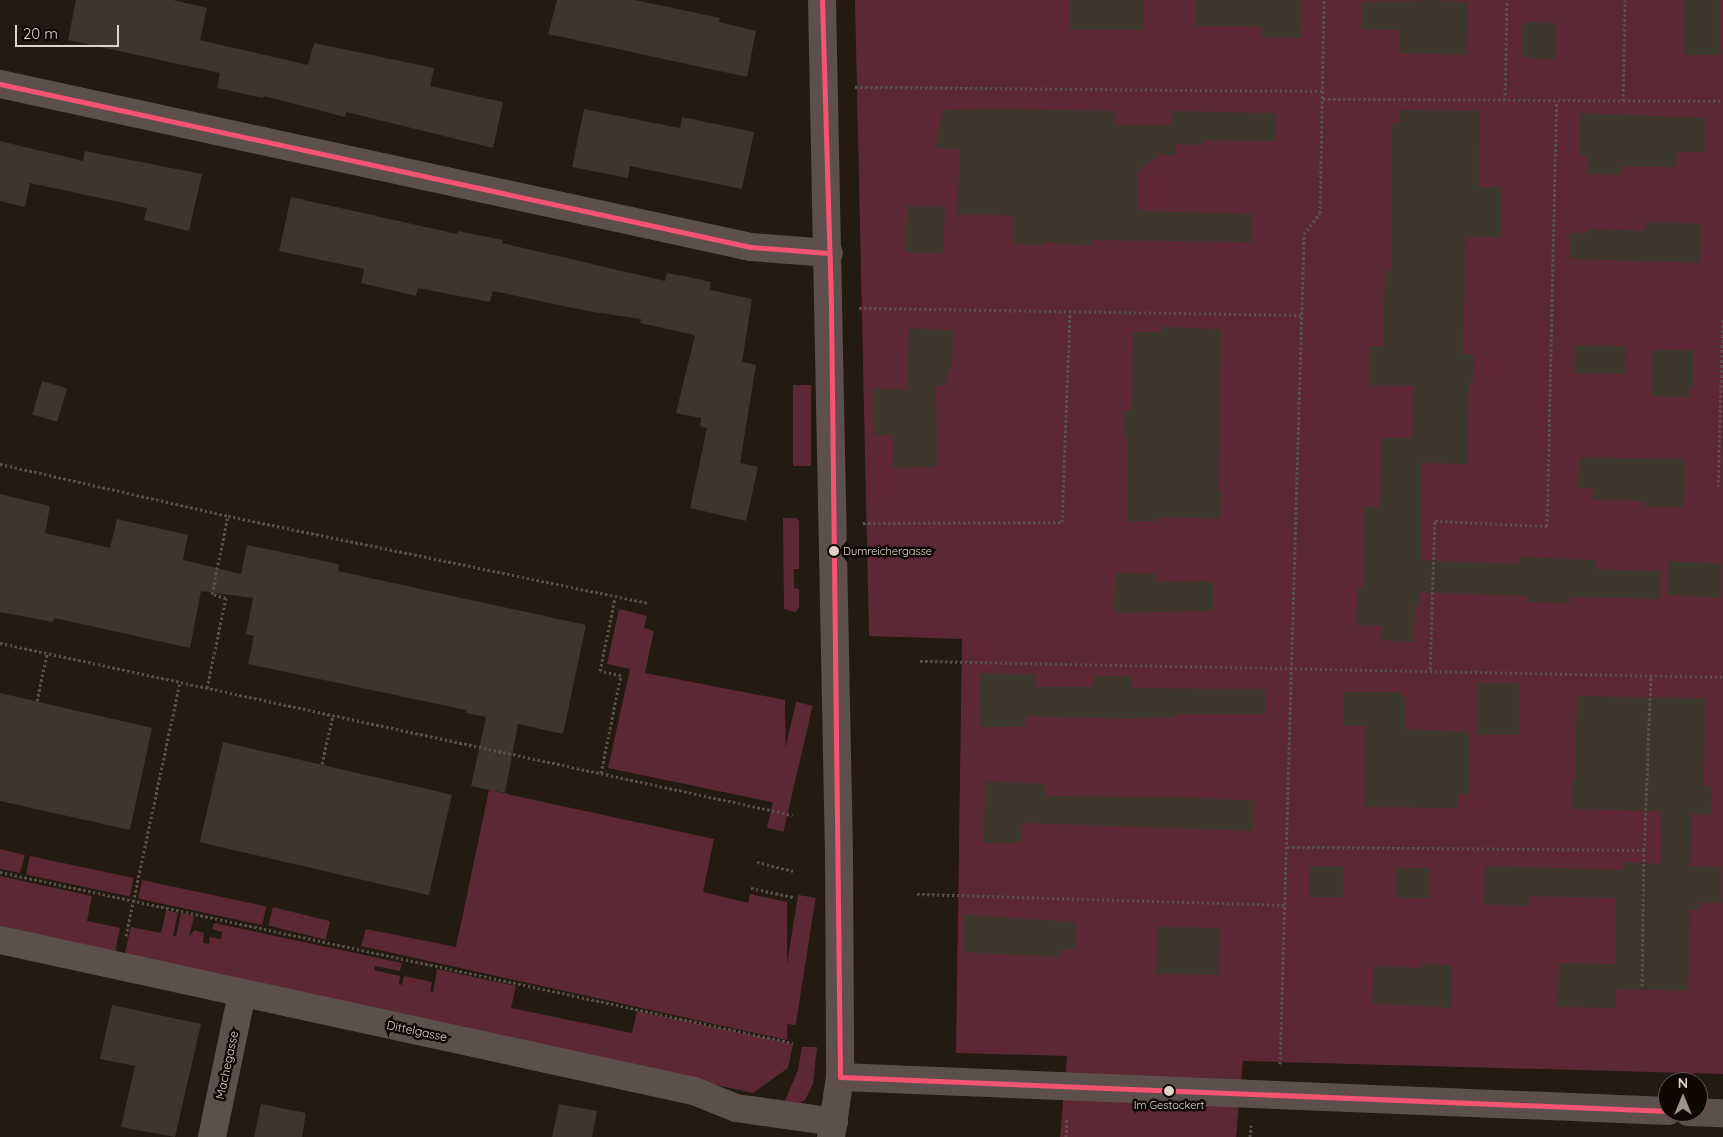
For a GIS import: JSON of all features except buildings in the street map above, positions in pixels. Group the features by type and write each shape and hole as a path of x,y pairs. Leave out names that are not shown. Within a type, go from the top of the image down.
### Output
{"street":[{"path":"822,0 831,307 840,1077 833,1130"},
{"path":"0,84 751,247 829,253"},
{"name":"Dittelgasse","path":"0,940 694,1092 736,1108 833,1130"},
{"name":"Machegasse","path":"212,1137 242,993"},
{"path":"840,1077 1658,1111"},
{"path":"1708,1113 1723,1114"}],"path":[{"path":"1278,1095 1287,847 1304,234 1320,213 1324,0"},
{"path":"1505,100 1507,0"},
{"path":"1624,101 1625,0"},
{"path":"824,87 1323,91"},
{"path":"1323,99 1723,100"},
{"path":"1430,669 1435,521 1547,526 1557,101"},
{"path":"831,307 1070,313 1301,315"},
{"path":"833,524 1062,522 1070,313"},
{"path":"1718,487 1723,318"},
{"path":"0,464 228,516 647,604"},
{"path":"207,688 226,598 212,594 228,516"},
{"path":"601,773 621,675 600,671 615,598"},
{"path":"0,643 792,815"},
{"path":"37,701 47,654"},
{"path":"920,661 1430,669 1723,677"},
{"path":"1642,986 1644,850 1651,675"},
{"path":"120,966 180,682"},
{"path":"322,764 333,715"},
{"path":"1287,847 1644,850"},
{"path":"757,862 792,871"},
{"path":"0,872 793,1043"},
{"path":"751,888 793,897"},
{"path":"917,894 1285,905"},
{"path":"1066,1137 1068,1108"}],"shaded area":[{"name":"Im Gestockert","path":"855,0 1723,0 1723,1074 1708,1074 1708,1072 1243,1061 1236,1137 1060,1137 1067,1056 956,1053 962,639 869,636"},
{"path":"793,385 811,385 811,466 793,466"},
{"path":"783,518 797,518 799,522 799,569 794,569 794,588 799,589 799,607 796,612 784,609"},
{"path":"619,609 647,616 644,628 654,631 645,673 785,700 786,805 608,768 630,669 607,664"},
{"path":"796,702 813,706 784,832 767,828"},
{"path":"489,790 714,839 703,892 748,903 750,894 787,902 787,1040 361,946 366,929 456,947"},
{"path":"0,849 25,855 20,873 0,869"},
{"path":"30,856 134,878 130,897 26,875"},
{"path":"0,876 92,896 87,921 120,928 115,953 0,928"},
{"path":"142,880 266,906 262,925 138,899"},
{"path":"798,895 816,898 796,1025 778,1022"},
{"path":"273,907 330,921 326,940 268,925"},
{"path":"166,910 178,913 173,936 176,936 181,913 194,916 189,938 194,930 204,933 203,943 209,944 210,937 221,939 222,932 212,929 214,923 402,963 400,971 375,966 374,970 400,976 399,984 402,985 404,976 432,982 430,991 433,992 437,969 516,986 511,1008 632,1033 637,1011 793,1044 788,1068 753,1093 124,957 131,927 161,933"},
{"path":"802,1047 817,1047 813,1084 805,1100 798,1104 783,1105 798,1070"}],"transit line":[{"path":"822,0 831,307 840,1077"},
{"path":"0,84 751,247 829,253"},
{"path":"840,1077 1658,1111"}],"place":[{"name":"Dumreichergasse","path":"834,551"},
{"name":"Im Gestockert","path":"1169,1091"}]}
